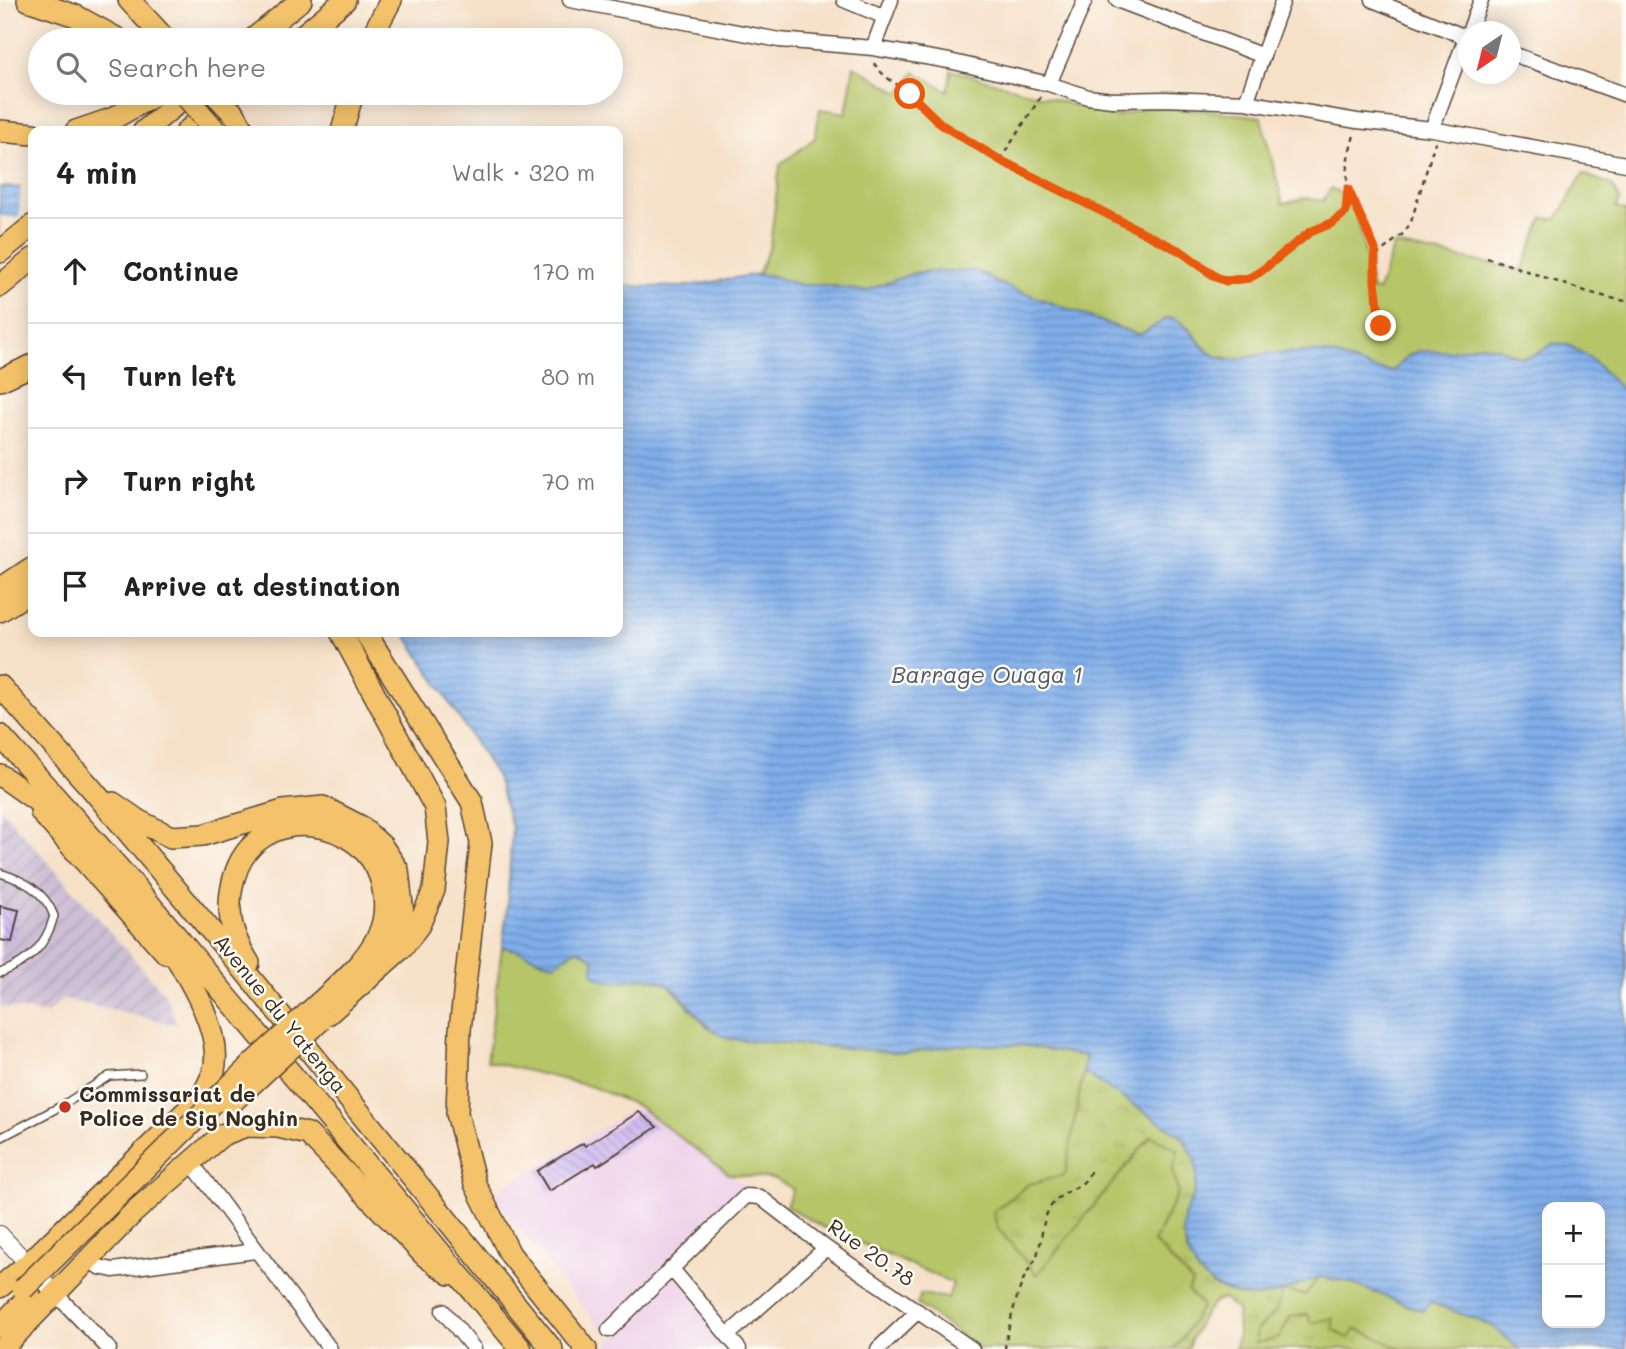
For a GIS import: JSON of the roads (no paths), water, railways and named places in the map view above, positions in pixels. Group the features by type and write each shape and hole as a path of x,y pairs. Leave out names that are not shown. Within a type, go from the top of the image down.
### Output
{"main road":[{"path":"28,0 76,16 98,28"},
{"path":"129,0 155,28"},
{"path":"311,28 345,0"},
{"path":"376,28 391,0"},
{"path":"267,28 295,5"},
{"path":"91,126 114,118 137,105"},
{"path":"150,126 175,105"},
{"path":"193,105 212,126"},
{"path":"193,126 218,105"},
{"path":"224,105 239,123"},
{"path":"343,126 350,105"},
{"path":"0,131 28,134"},
{"path":"0,252 28,229"},
{"path":"0,286 28,263"},
{"path":"0,380 28,367"},
{"path":"0,589 28,570"},
{"path":"0,611 28,593"},
{"path":"0,1312 253,1063 323,1009 368,979 402,947 419,926 434,890 439,842 435,807 344,637"},
{"path":"368,637 472,802 481,843 460,1030 457,1113 475,1184 510,1254 586,1349"},
{"name":"Avenue du Yatenga","path":"0,686 91,788 279,1013 552,1349"},
{"name":"Avenue du Yatenga","path":"0,735 132,883 521,1349"},
{"path":"0,1287 29,1263 203,1095 214,1071 216,1049 208,1019 188,979 132,883 57,813 2,776"},
{"path":"2,776 41,812 188,979"},
{"path":"91,788 139,821 171,837 203,835 283,811 323,807 360,826 382,846 398,870 403,914 392,942 368,979"},
{"path":"0,1326 323,1009 379,935 386,905 380,872 367,853 347,837 318,825 285,826 254,842 236,867 230,892 228,914 239,948 279,1013"},
{"path":"2,1349 134,1212 222,1135 246,1126 278,1127 309,1134 425,1256 475,1292"}],"street":[{"path":"569,0 779,40 873,48 949,61 1049,84 1088,97 1112,100 1245,102 1357,121 1432,130 1626,164"},
{"path":"844,0 885,17"},
{"path":"873,48 891,0"},
{"path":"1049,84 1085,0"},
{"path":"1117,0 1263,56"},
{"path":"1245,102 1283,0"},
{"path":"1373,0 1458,31"},
{"path":"1473,21 1481,0"},
{"path":"1521,57 1626,95"},
{"path":"1432,130 1458,61"},
{"path":"191,1162 330,1349"},
{"name":"Rue 20.78","path":"671,1268 746,1196 760,1197 826,1248 972,1349"},
{"path":"0,1234 109,1349"},
{"path":"728,1335 826,1248"},
{"path":"90,1259 99,1267 113,1270 255,1251"},
{"path":"609,1330 671,1268 739,1349"},
{"path":"443,1311 474,1349"},
{"path":"878,1349 918,1311"}],"lane":[{"path":"0,873 18,879 41,894 54,916 42,945 29,958 0,974"},
{"path":"0,1138 63,1105 109,1076 141,1074"}],"water":[{"path":"0,187 28,188 28,202 0,278"},
{"name":"Barrage Ouaga 1","path":"976,272 995,282 1138,335 1170,317 1185,326 1208,351 1227,359 1316,352 1374,369 1394,370 1417,351 1450,351 1482,345 1522,358 1535,355 1554,343 1566,344 1589,357 1626,393 1626,1349 1520,1349 1490,1325 1430,1302 1423,1311 1348,1282 1319,1277 1275,1294 1256,1297 1238,1295 1216,1287 1197,1271 1187,1251 1183,1234 1184,1216 1194,1194 1197,1177 1194,1157 1183,1137 1083,1072 1086,1056 1021,1045 957,1045 906,1053 730,1039 711,1029 677,992 662,981 603,979 593,975 594,959 577,949 555,964 502,947 512,828 497,777 407,637 623,637 623,286 682,287 758,274 800,285 824,285 865,291 914,273"}],"place":[{"name":"Commissariat de Police de Sig Noghin","path":"65,1107"}]}
